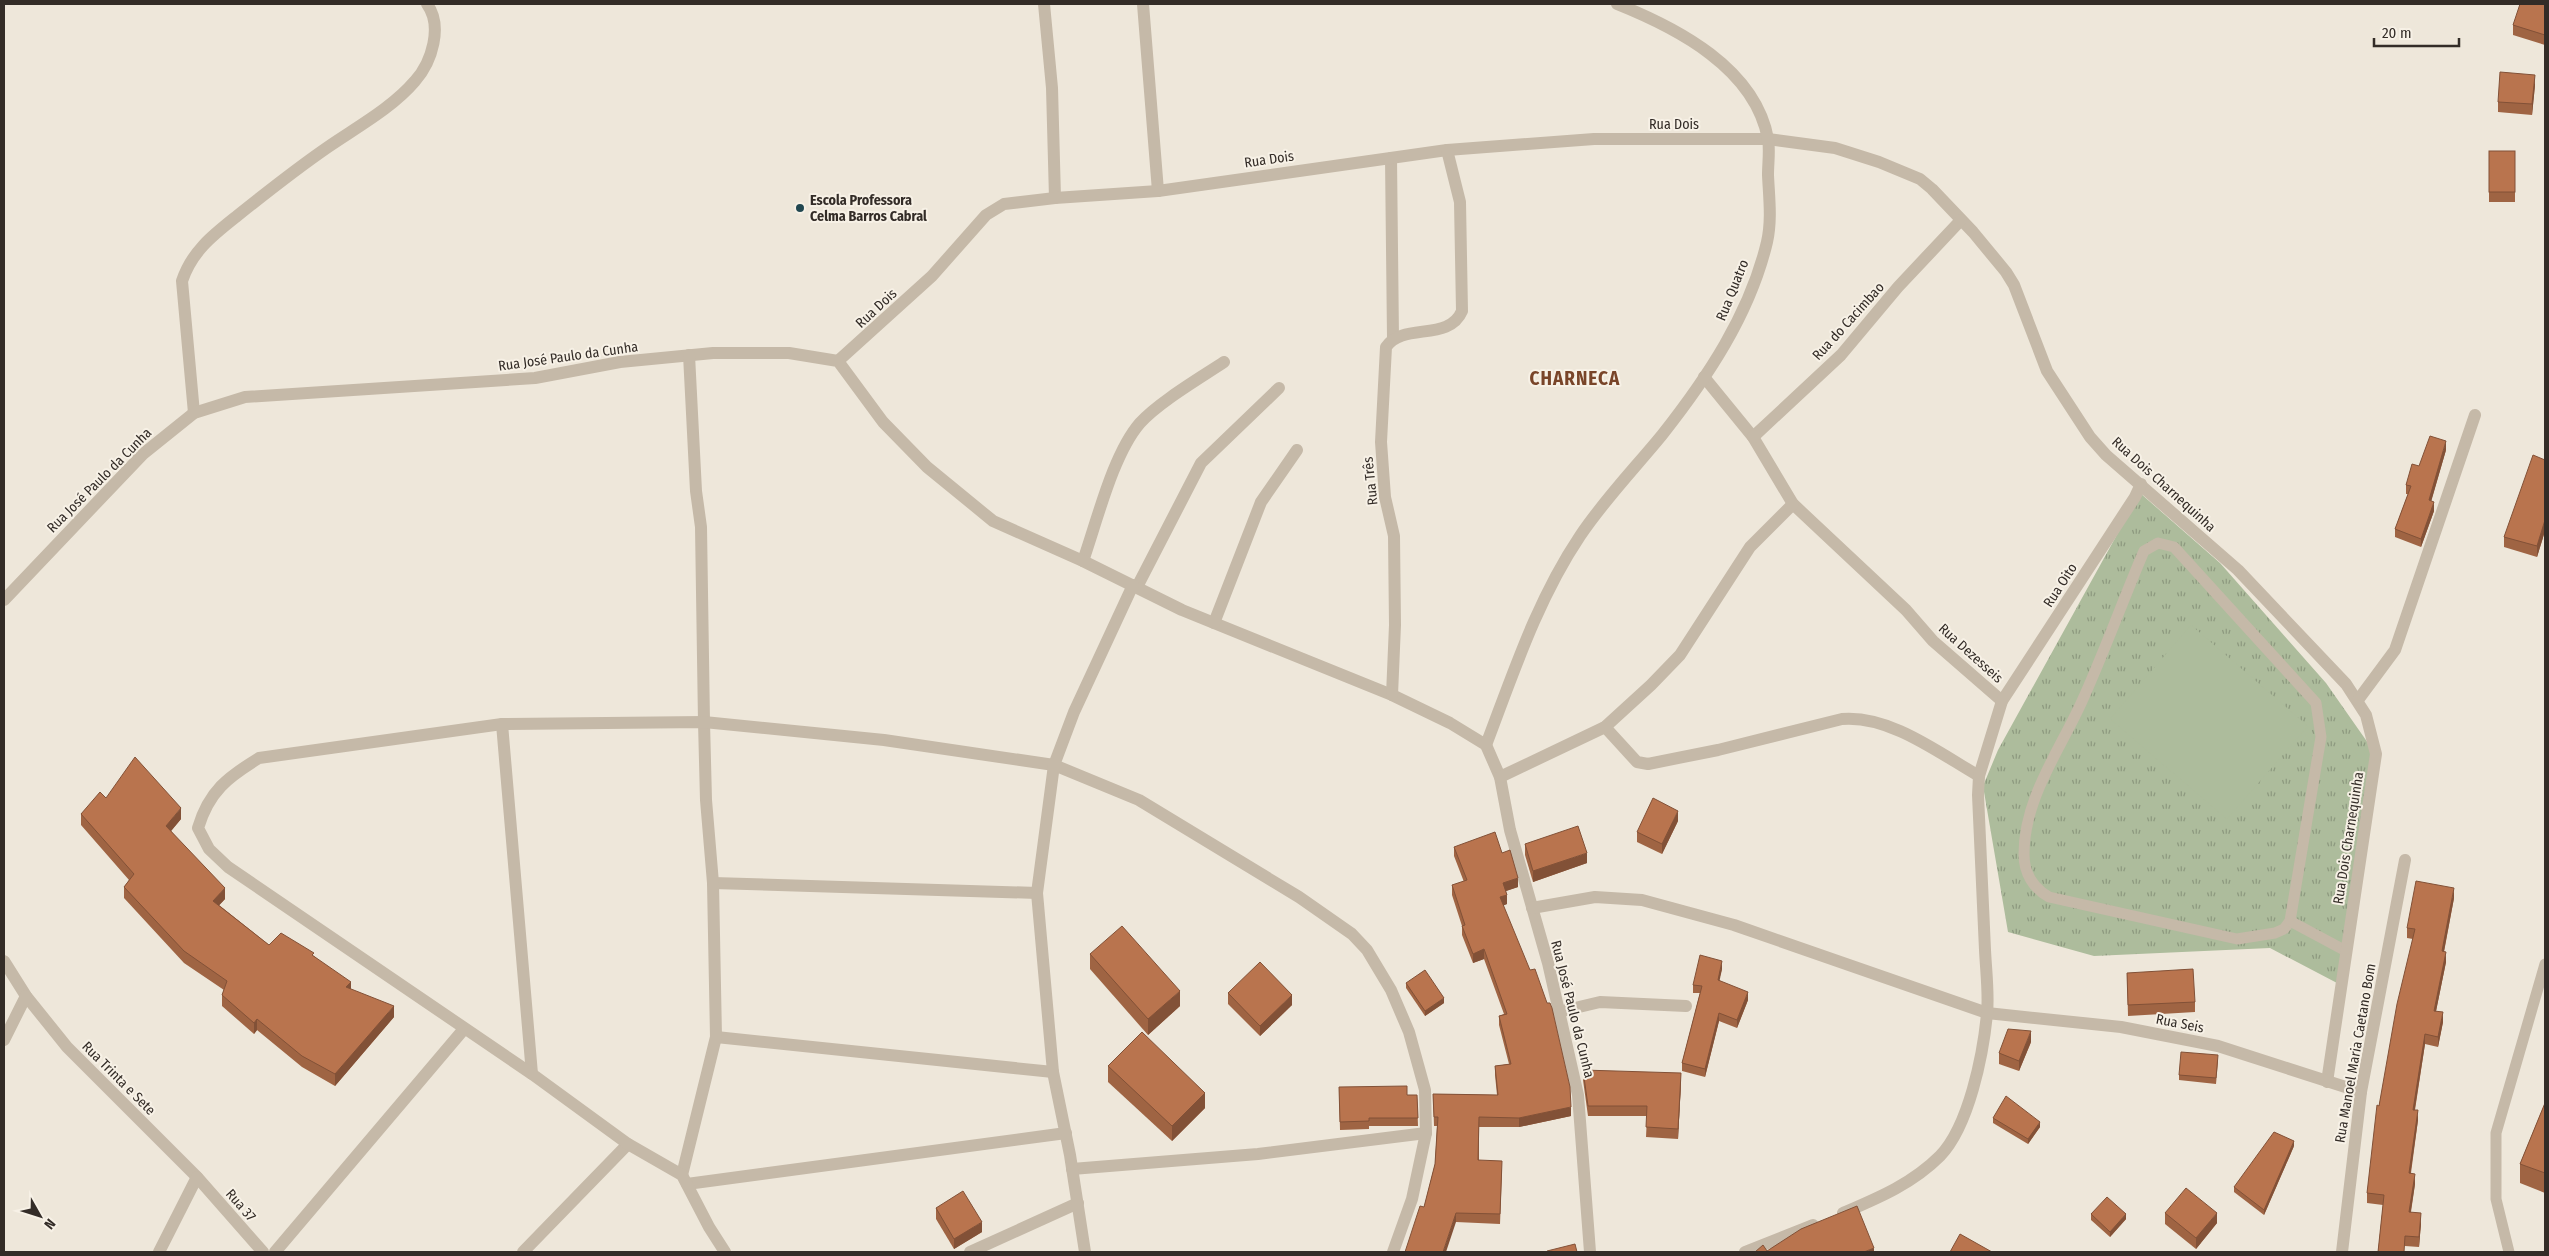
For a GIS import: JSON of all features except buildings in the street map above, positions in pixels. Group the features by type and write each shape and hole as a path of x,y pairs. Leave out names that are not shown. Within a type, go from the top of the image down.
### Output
{"street":[{"path":"194,413 182,281 187,266 207,240 286,176 384,109 414,82 423,70 433,44 434,19 427,4"},
{"path":"1044,4 1052,88 1055,198"},
{"path":"1143,4 1158,191"},
{"path":"1617,4 1648,16 1688,38 1726,66 1743,84 1753,100 1768,138"},
{"name":"Rua Dois","path":"838,361 932,276 962,244 975,225 994,208 1004,204 1055,198 1158,191 1447,150 1594,139 1768,138"},
{"name":"Rua Dois Charnequinha","path":"1768,138 1835,148 1902,170 1920,179 1932,189 1998,262 2014,285 2047,371 2090,437 2106,455 2238,570 2346,684 2358,700 2366,715 2376,754 2327,1082"},
{"name":"Rua Quatro","path":"1486,745 1528,635 1553,583 1580,536 1663,433 1704,377 1738,322 1767,242 1770,220 1768,138"},
{"path":"1393,338 1449,326 1460,316 1463,305 1460,202 1447,150"},
{"name":"Rua Três","path":"1391,158 1393,338 1386,347 1381,442 1385,497 1394,536 1395,625 1392,695"},
{"name":"Rua do Cacimbao","path":"1753,437 1841,355 1898,287 1961,220"},
{"name":"Rua José Paulo da Cunha","path":"4,600 142,454 194,413 244,397 535,378 620,362 713,353 789,352 838,361"},
{"path":"685,1179 716,1037 713,883 706,800 700,527 696,491 690,356"},
{"path":"838,361 883,422 927,467 994,521 1083,561 1182,610 1392,695 1450,723 1486,745"},
{"path":"1083,561 1121,454 1140,423 1181,390 1224,362"},
{"name":"Rua Dezesseis","path":"1704,377 1753,437 1793,504 1906,610 1933,641 2002,701 1979,776 1978,795 1987,1013 1977,1073 1958,1128 1941,1155 1920,1174 1888,1194 1745,1252"},
{"path":"1085,1252 1066,1133 1053,1072 1037,893 1054,765 1074,712 1135,586 1201,463 1279,388"},
{"path":"2358,700 2395,650 2474,415"},
{"path":"1214,623 1261,502 1297,450"},
{"name":"Rua Oito","path":"2002,701 2130,505 2141,484"},
{"path":"1500,777 1605,726 1651,685 1680,655 1750,547 1793,504"},
{"path":"1605,726 1637,762 1648,764 1718,750 1842,719 1860,718 1892,727 1979,776"},
{"path":"726,1252 709,1227 685,1179 628,1144 532,1074 228,867 209,849 198,828 203,811 212,795 234,773 259,758 502,724 704,722 884,740 1054,765 1139,800 1299,897 1352,934 1367,950 1391,990 1409,1032 1425,1090 1426,1133 1412,1198 1392,1252"},
{"path":"502,724 532,1074"},
{"name":"Rua José Paulo da Cunha","path":"1486,745 1500,777 1510,830 1548,963 1578,1095 1590,1252"},
{"name":"Rua Manoel Maria Caetano Bom","path":"2342,1252 2361,1092 2405,860"},
{"path":"713,883 1037,893"},
{"name":"Rua Seis","path":"1532,908 1595,897 1642,900 1734,925 1987,1013 2121,1027 2218,1046 2361,1092"},
{"path":"4,961 26,996 4,1040"},
{"name":"Rua Trinta e Sete","path":"26,996 67,1047 197,1176"},
{"path":"1558,1012 1600,1002 1686,1006"},
{"path":"275,1252 464,1029"},
{"path":"716,1037 1053,1072"},
{"path":"685,1179 1066,1133"},
{"path":"1072,1170 1258,1154 1426,1133"},
{"path":"523,1252 628,1144"},
{"path":"159,1252 197,1176"},
{"name":"Rua 37","path":"197,1176 263,1252"},
{"path":"970,1252 1078,1203"}],"lane":[{"path":"2158,544 2174,547 2316,703 2322,737 2290,920 2284,929 2275,933 2237,939 2049,898 2034,886 2028,876 2024,854 2030,808 2082,701 2144,551 2149,546 2158,544"},
{"path":"2290,920 2346,951"},
{"path":"2509,1252 2496,1199 2496,1133 2545,964"}],"green space":[{"path":"2140,493 2220,563 2326,683 2375,753 2337,983 2270,948 2094,956 2008,932 1983,786 1998,750"},
{"path":"2191,625 2308,726 2227,819 2110,719"}],"place":[{"name":"Escola Professora Celma Barros Cabral","path":"800,208"}],"district":[{"name":"CHARNECA","path":"1575,378"}]}
